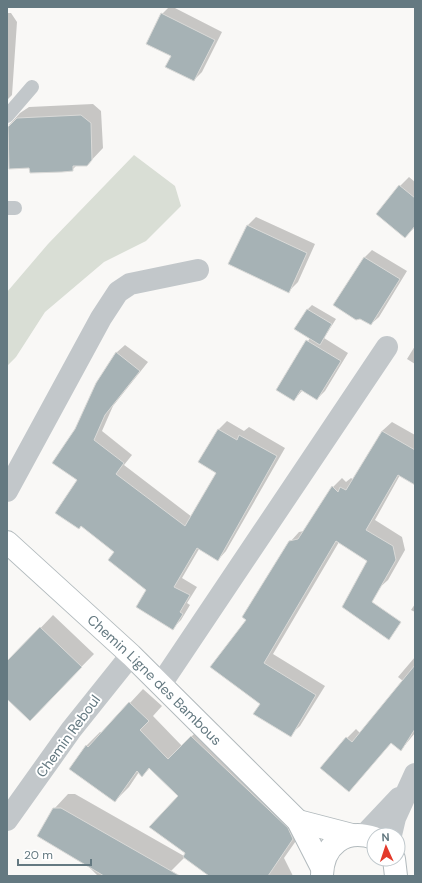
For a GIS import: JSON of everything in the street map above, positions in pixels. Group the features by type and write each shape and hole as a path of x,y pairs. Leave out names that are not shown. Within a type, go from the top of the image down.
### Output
{"main road":[{"name":"Chemin Ligne des Bambous","path":"7,542 131,655 298,821 322,872"},
{"path":"298,821 363,836"},
{"path":"322,872 323,860 330,848 340,840 363,836"}],"street":[{"path":"7,491 101,318 118,292 130,284 198,270"},
{"path":"161,684 387,347"},
{"name":"Chemin Reboul","path":"7,820 71,730 131,655"},
{"path":"393,827 395,818 410,783"},
{"path":"363,836 410,783"}],"lane":[{"path":"7,116 32,87"}],"shaded area":[{"path":"134,155 175,186 181,206 146,241 104,262 45,312 16,357 7,366 7,292 48,244"}],"building":[{"path":"161,13 215,40 194,81 165,67 171,56 146,44"},
{"path":"81,115 91,123 92,160 87,166 73,166 73,171 62,172 30,173 29,168 9,169 8,127 17,118"},
{"path":"399,185 415,198 415,226 405,238 376,214"},
{"path":"247,225 307,253 289,293 228,264"},
{"path":"364,257 400,279 371,325 360,319 356,320 333,305"},
{"path":"307,309 332,324 320,345 294,329"},
{"path":"306,340 341,361 317,400 301,390 294,401 276,390"},
{"path":"116,352 140,371 105,415 94,440 124,463 116,474 185,526 216,473 198,462 218,429 237,440 239,435 277,456 218,561 197,548 174,587 190,595 180,612 183,614 173,630 136,607 146,590 108,560 114,552 81,526 79,529 55,513 77,480 52,463 75,429 96,383"},
{"path":"382,431 415,450 415,485 398,475 366,530 393,546 396,560 372,602 401,622 389,640 342,607 367,561 336,541 264,663 316,695 291,737 253,714 260,704 210,667 246,620 242,617 289,541 298,539 332,486 338,492 340,487 346,490"},
{"path":"40,627 82,667 30,721 7,699 7,661"},
{"path":"415,665 415,729 401,751 391,743 349,792 320,768 346,737 352,742"},
{"path":"129,702 149,721 140,730 168,759 191,736 288,828 293,839 268,876 209,876 183,857 185,853 149,827 178,796 149,768 142,777 137,771 115,802 69,769 86,745 88,747"},
{"path":"53,808 61,808 180,876 104,876 37,836"}]}
